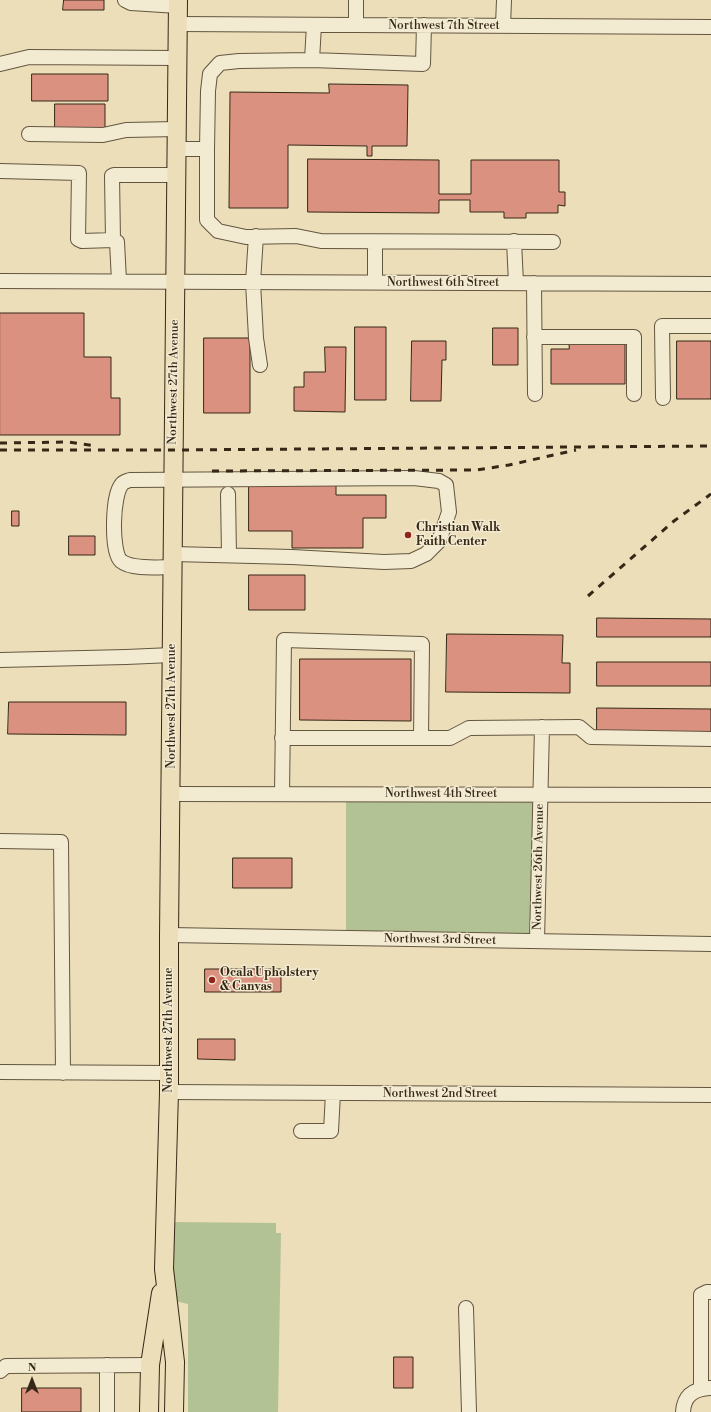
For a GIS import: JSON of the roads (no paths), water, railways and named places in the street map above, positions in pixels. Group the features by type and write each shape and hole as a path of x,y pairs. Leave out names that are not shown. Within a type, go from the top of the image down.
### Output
{"main road":[{"name":"Northwest 27th Avenue","path":"174,1412 174,1362 164,1269 169,1092 172,561 178,3"},
{"path":"149,1412 150,1365 164,1269"}],"street":[{"path":"125,0 131,3 178,3"},
{"path":"356,0 356,25"},
{"path":"503,26 504,0"},
{"name":"Northwest 7th Street","path":"178,24 711,27"},
{"path":"312,60 314,25"},
{"path":"424,26 424,64 312,60 239,60 220,63 210,74 208,90 207,220 218,231 246,237 296,236 321,241 375,242 553,242"},
{"path":"0,64 28,56 178,58"},
{"path":"29,134 103,135 126,130 177,129"},
{"path":"176,149 207,150"},
{"path":"0,171 79,173 78,239 82,241 113,240 117,242 120,281"},
{"path":"113,240 112,176 176,175"},
{"path":"256,236 253,282 256,338 260,365"},
{"path":"514,241 516,283"},
{"path":"375,242 375,282"},
{"name":"Northwest 6th Street","path":"0,281 711,284"},
{"path":"534,283 535,394"},
{"path":"663,398 662,326 711,326"},
{"path":"534,337 634,337 634,394"},
{"path":"414,478 439,481 446,485 449,512 439,541 426,554 411,561 384,562 229,555 133,567 121,561 116,553 114,514 117,494 122,484 130,480 414,478"},
{"path":"228,494 229,555"},
{"path":"282,794 284,640 422,644 420,738"},
{"path":"0,660 126,658 172,655"},
{"name":"Northwest 26th Avenue","path":"537,941 542,727"},
{"path":"282,738 450,738 469,728 579,727 591,737 711,739"},
{"name":"Northwest 4th Street","path":"171,794 711,794"},
{"path":"0,841 61,842 63,1072"},
{"name":"Northwest 3rd Street","path":"169,935 711,944"},
{"path":"0,1072 169,1073"},
{"name":"Northwest 2nd Street","path":"169,1092 711,1095"},
{"path":"301,1131 331,1131 333,1093"},
{"path":"683,1412 683,1405 687,1396 706,1388 702,1295 707,1292 711,1292"},
{"path":"466,1308 469,1412"},
{"path":"107,1365 107,1412"},
{"path":"0,1371 6,1366 150,1365"}],"railway":[{"path":"0,443 69,442 95,446"},
{"path":"0,450 711,446"},
{"path":"212,471 477,470 509,465 576,450"},
{"path":"588,596 674,521 711,494"}],"place":[{"name":"Christian Walk Faith Center","path":"408,535"},
{"name":"Ocala Upholstery & Canvas","path":"212,980"}]}
